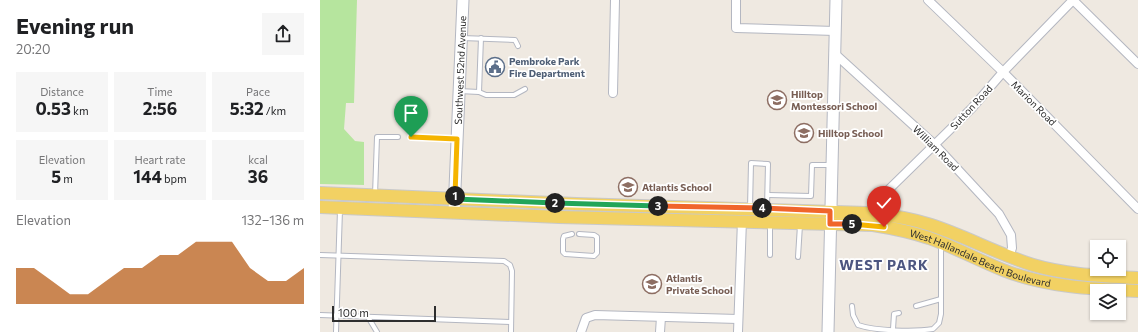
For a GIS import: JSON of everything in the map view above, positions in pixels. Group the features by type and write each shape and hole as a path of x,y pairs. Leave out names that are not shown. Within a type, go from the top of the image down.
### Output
{"main road":[{"name":"West Hallandale Beach Boulevard","path":"320,193 455,199 868,212 900,217 931,225 1034,266 1089,275 1136,278"},
{"path":"320,193 340,207"},
{"name":"West Hallandale Beach Boulevard","path":"320,207 559,216 742,220 873,225 898,229 941,243 1003,270 1057,285 1138,291"},
{"path":"982,260 993,260 1009,257"},
{"path":"1045,282 1054,276 1108,283 1136,278"}],"street":[{"name":"Southwest 52nd Avenue","path":"454,212 463,0"},
{"path":"613,94 615,0"},
{"path":"736,0 736,28 835,31"},
{"path":"828,332 836,0"},
{"name":"Marion Road","path":"928,0 1003,72 1138,209"},
{"path":"1073,0 1138,64"},
{"name":"Sutton Road","path":"868,212 877,201 972,108 1003,72 1073,0"},
{"name":"William Road","path":"834,53 935,145 999,214 1011,235 1012,248 1009,257"},
{"path":"738,332 742,220"},
{"path":"581,332 586,318 595,315 738,319"},
{"path":"660,317 660,332"}],"lane":[{"path":"462,38 515,40 518,46"},
{"path":"479,92 481,38"},
{"path":"459,91 479,92 486,95 514,95 525,89"},
{"path":"375,195 376,137 398,137"},
{"path":"411,137 457,139"},
{"path":"750,208 751,163 768,164 767,209"},
{"path":"768,195 811,196 812,165 831,165"},
{"path":"336,332 340,207"},
{"path":"770,222 770,255"},
{"path":"798,256 800,223"},
{"path":"572,234 564,236 563,252 565,254 596,255 597,237 594,235 579,234"},
{"path":"852,306 853,315 858,325 867,328 922,331 933,330 939,324 941,314 941,243"},
{"path":"320,255 504,261 510,265 512,271 511,332"},
{"path":"916,306 941,299"},
{"path":"893,329 894,314 898,313"},
{"path":"320,316 511,322"},
{"path":"368,317 377,332"}],"green space":[{"path":"320,0 357,0 354,103 346,103 344,129 355,141 364,142 364,185 320,184"}],"place":[{"name":"Pembroke Park Fire Department","path":"495,67"},
{"name":"Hilltop Montessori School","path":"777,100"},
{"name":"Hilltop School","path":"804,133"},
{"name":"Atlantis School","path":"628,187"},
{"name":"Atlantis Private School","path":"652,284"}],"district":[{"name":"WEST PARK","path":"884,265"}],"route":[{"path":"411,137 457,139 455,199 830,211 830,224 873,225 884,227"}]}
